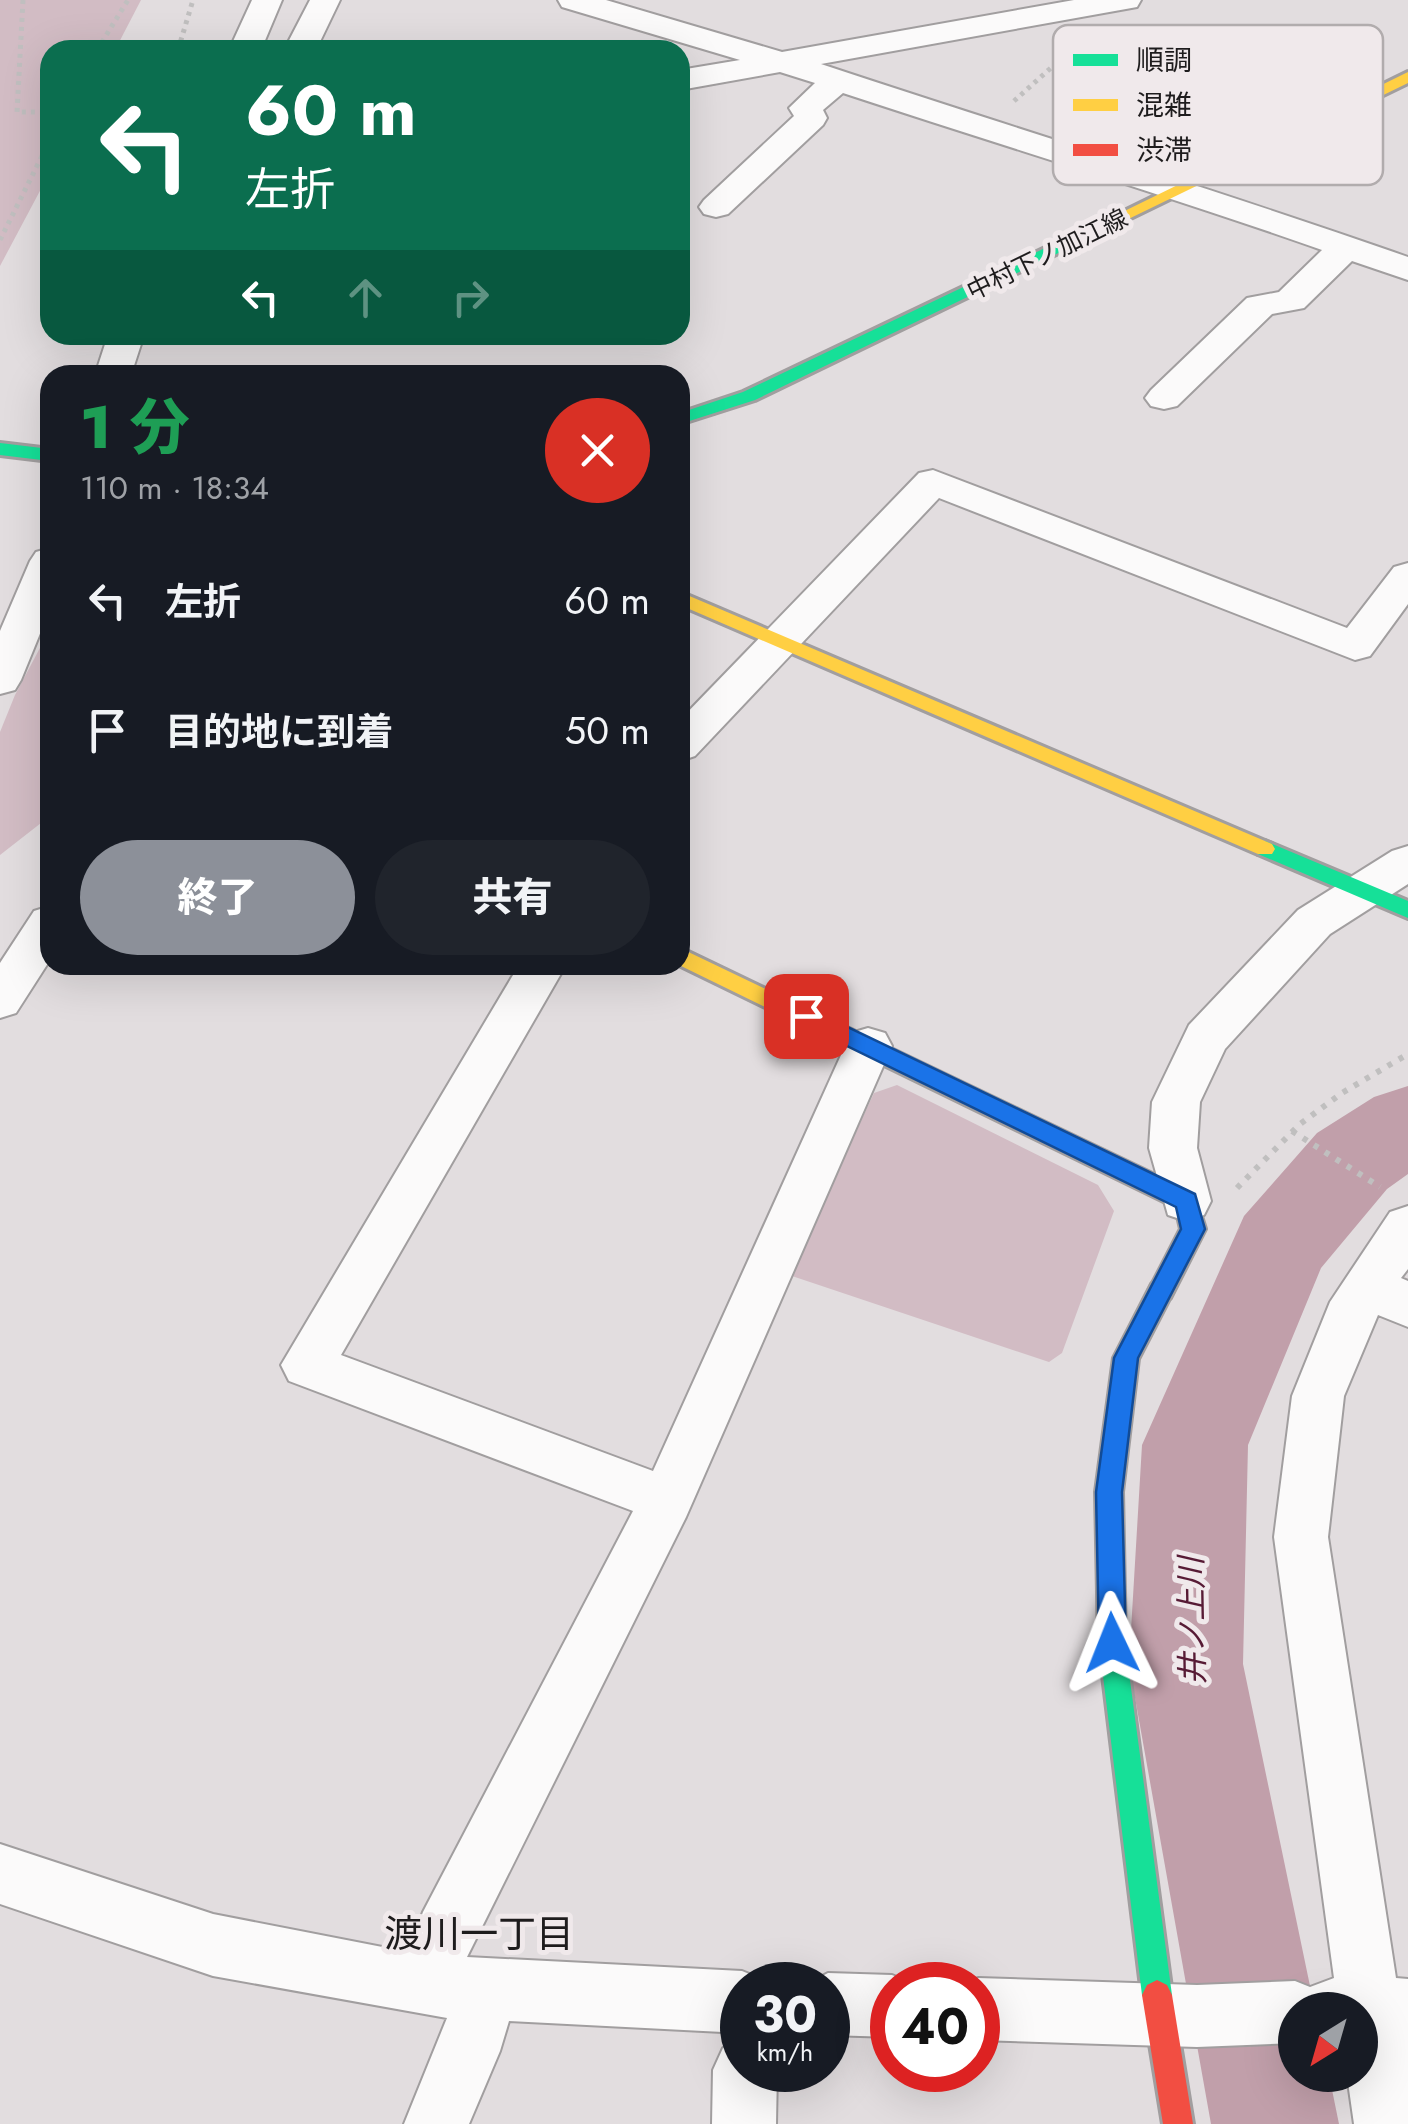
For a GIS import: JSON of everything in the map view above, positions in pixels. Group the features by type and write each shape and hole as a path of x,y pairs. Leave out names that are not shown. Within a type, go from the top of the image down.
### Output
{"street":[{"path":"249,40 267,0"},
{"path":"573,0 782,62 1053,151"},
{"path":"690,78 1116,2"},
{"path":"306,40 328,5"},
{"name":"中村下ノ加江線","path":"1383,89 1408,77"},
{"path":"716,206 811,118 804,108 838,81"},
{"path":"1162,185 1408,269"},
{"name":"中村下ノ加江線","path":"690,417 749,396 844,353 1188,185"},
{"path":"1164,398 1260,306 1291,300 1346,247"},
{"path":"10,450 40,453"},
{"path":"690,735 933,482 1356,646 1408,576"},
{"path":"0,680 40,585"},
{"path":"690,602 1408,910"},
{"path":"1178,2124 1178,2016 1112,1643 1109,1492 1126,1358 1193,1229 1173,1148 1176,1102 1206,1038 1314,922 1408,862"},
{"path":"0,1000 40,938"},
{"path":"690,961 1186,1201"},
{"path":"536,975 308,1366 667,1500"},
{"path":"425,1986 445,1934 667,1500 868,1046"},
{"path":"1360,1992 1301,1537 1318,1396 1348,1318 1388,1296 1400,1210"},
{"path":"0,1874 213,1945 425,1986 720,2001"},
{"path":"436,2124 469,2051 486,1992"},
{"path":"1000,2010 1178,2016 1278,2013"},
{"path":"1378,2086 1386,2124"},
{"path":"744,2124 745,2092"}],"path":[{"path":"23,0 16,112 40,112"},
{"path":"103,40 128,0"},
{"path":"181,40 193,0"},
{"path":"1095,25 1116,2"},
{"path":"984,129 1053,65"},
{"path":"0,240 40,160"},
{"path":"1186,1201 1208,1203 1227,1198 1292,1131 1342,1093 1408,1054"},
{"path":"1292,1131 1400,1210"}],"shaded area":[{"path":"0,0 141,0 120,40 40,40 40,191 0,266"},
{"path":"40,648 40,824 0,855 0,732"},
{"path":"897,1085 1098,1185 1114,1211 1062,1353 1049,1362 789,1275 874,1093"}],"waterway":[{"name":"井ノ上川","path":"1275,2124 1186,1664 1195,1445 1280,1245 1352,1161 1408,1124"}],"traffic: fast":[{"path":"690,416 749,396 1106,224"},
{"path":"0,449 40,454"},
{"path":"1265,849 1408,910"},
{"path":"1157,1995 1112,1643 1109,1492 1126,1358 1161,1291"}],"traffic: slow":[{"path":"1383,89 1408,77"},
{"path":"1106,224 1186,185"},
{"path":"690,602 1265,849"},
{"path":"690,961 1186,1201 1193,1229 1161,1291"}],"traffic: jam":[{"path":"1157,1995 1178,2124"}],"district":[{"name":"渡川一丁目","path":"479,1934"}],"route":[{"path":"806,1016 1186,1201 1193,1229 1126,1358 1109,1492 1112,1643"}]}
